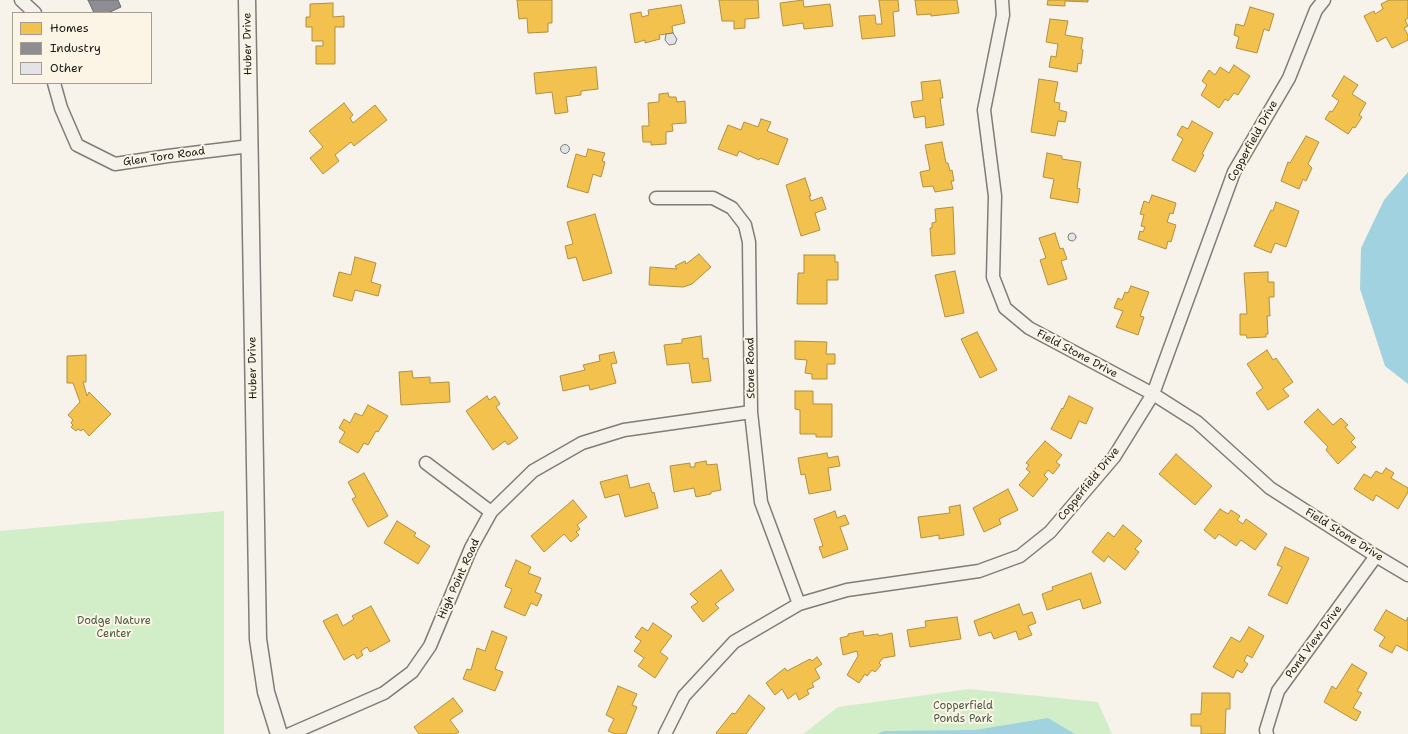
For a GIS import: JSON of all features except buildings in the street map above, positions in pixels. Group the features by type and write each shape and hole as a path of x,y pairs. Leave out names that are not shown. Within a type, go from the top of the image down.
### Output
{"street":[{"path":"21,0 34,12"},
{"name":"Huber Drive","path":"247,0 258,639 266,692 279,734"},
{"name":"Field Stone Drive","path":"1002,0 1003,15 984,110 995,196 993,277 1005,308 1029,328 1153,394 1197,422 1270,488 1408,575"},
{"name":"Copperfield Drive","path":"665,734 684,696 734,642 799,604 846,590 979,571 1020,556 1050,532 1114,457 1153,394 1234,172 1289,78 1316,10 1324,0"},
{"name":"Glen Toro Road","path":"54,84 61,108 77,145 115,164 250,146"},
{"name":"Stone Road","path":"656,198 713,198 732,208 745,225 749,242 751,412 761,502 799,604"},
{"name":"High Point Road","path":"290,734 384,693 412,672 430,646 471,548 491,512 533,471 582,443 624,430 751,412"},
{"path":"426,463 491,512"},
{"name":"Pond View Drive","path":"1267,734 1266,730 1278,691 1376,556"}],"green space":[{"name":"Dodge Nature Center","path":"224,511 224,734 0,734 0,531"},
{"name":"Copperfield Ponds Park","path":"969,689 1098,702 1112,734 803,734 838,707"}],"water":[{"path":"1408,172 1408,384 1385,366 1360,289 1361,248 1384,200"},
{"path":"1048,718 1075,734 877,734 884,731 975,730"}]}
